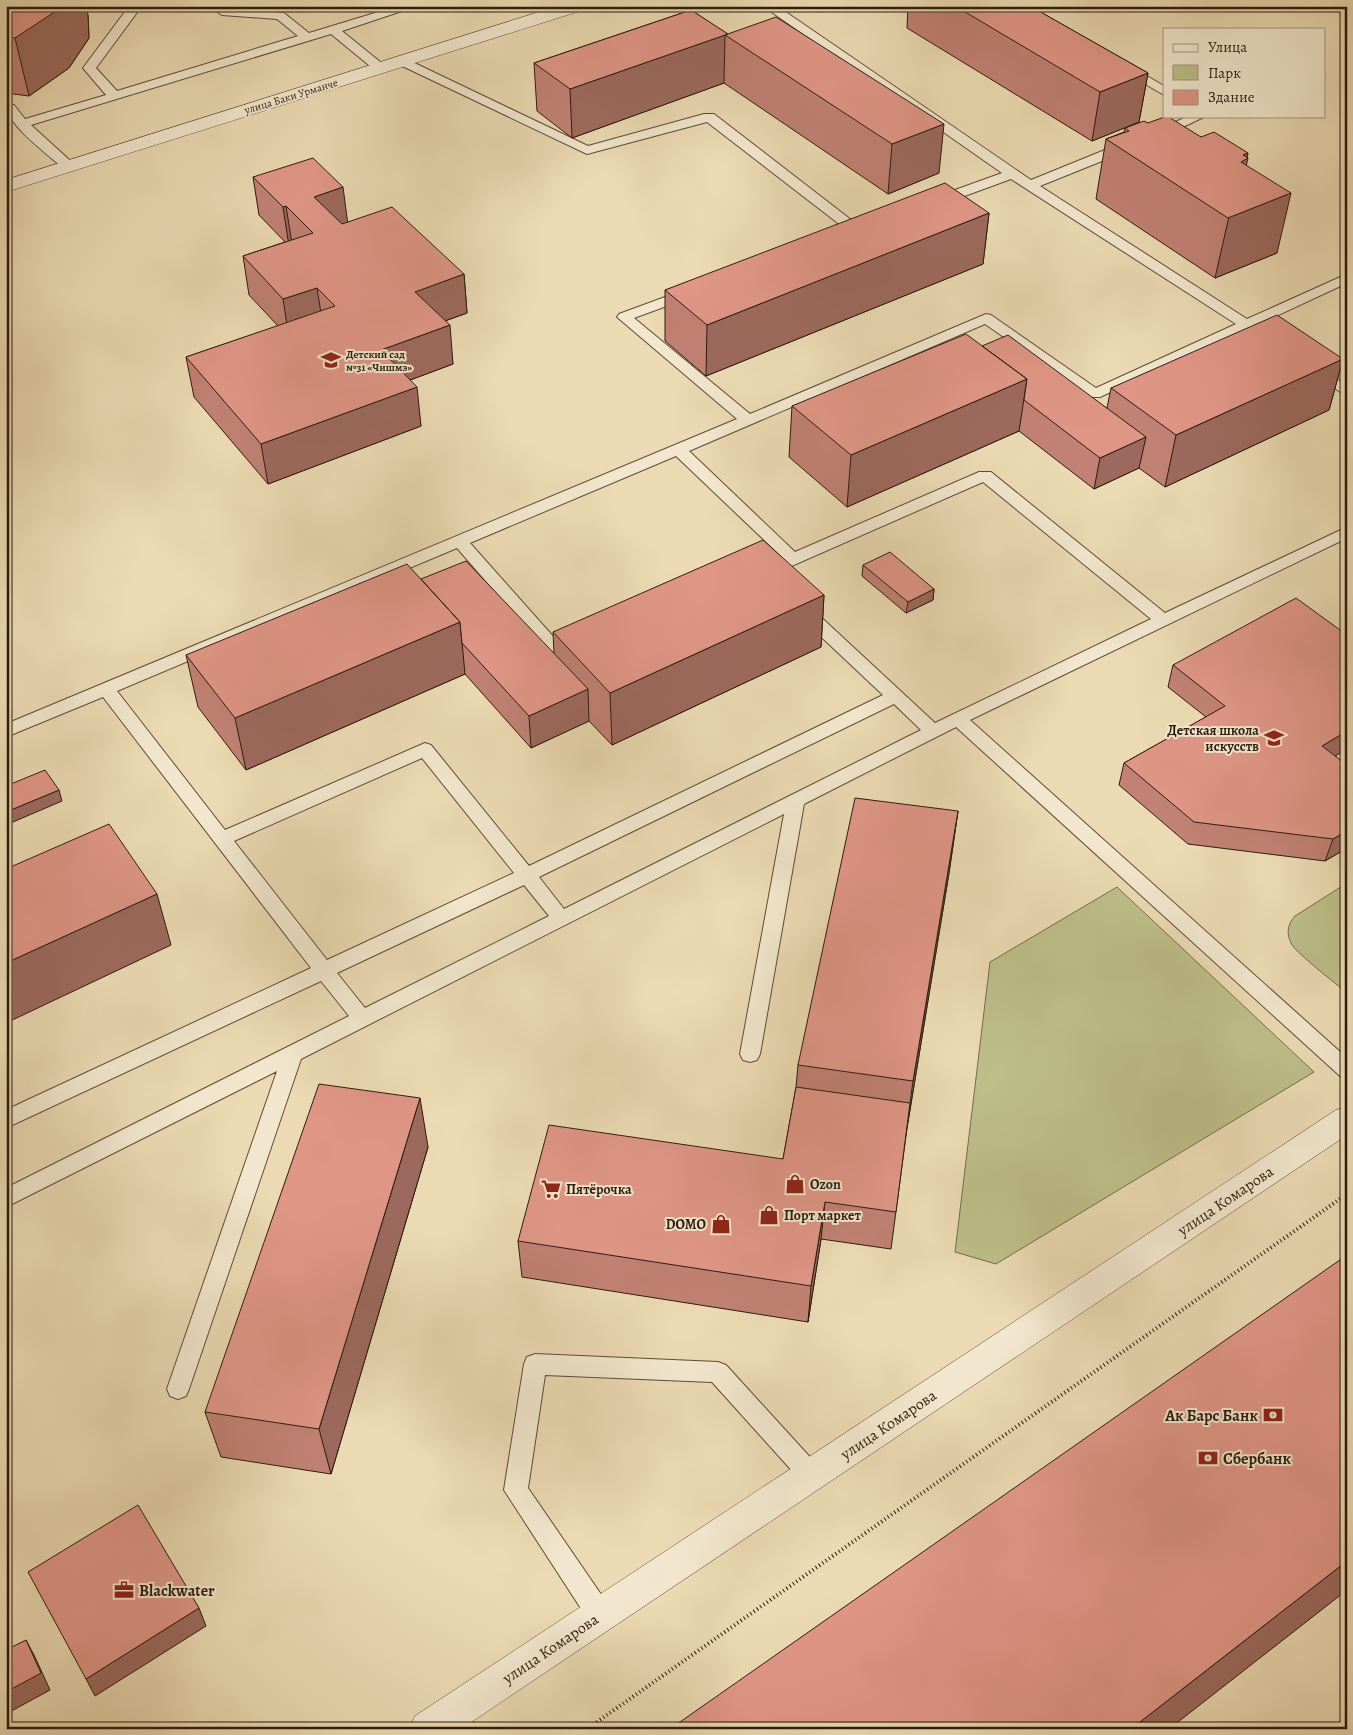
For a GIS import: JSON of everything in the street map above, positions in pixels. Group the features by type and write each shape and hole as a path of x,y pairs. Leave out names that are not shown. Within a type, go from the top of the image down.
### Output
{"street":[{"name":"улица Баки Урманче","path":"6,186 576,6"},
{"name":"улица Комарова","path":"449,1723 600,1615 1347,1119"}],"lane":[{"path":"114,96 89,68 135,7 128,6"},
{"path":"225,6 222,11 280,16 307,38"},
{"path":"22,124 411,6"},
{"path":"769,6 1012,174 1270,340"},
{"path":"333,30 380,68"},
{"path":"402,61 587,150 709,117 857,231"},
{"path":"1116,61 1163,90"},
{"path":"6,108 10,108 22,124 69,166"},
{"path":"1030,186 1195,118"},
{"path":"921,207 1012,174"},
{"path":"838,238 875,224"},
{"path":"6,731 677,448 748,420 986,318 1095,394 1347,278"},
{"path":"698,289 624,317 748,420"},
{"path":"1300,361 1347,392"},
{"path":"677,448 793,559"},
{"path":"777,585 759,574 985,475 1163,620"},
{"path":"6,1198 958,718 1347,532"},
{"path":"459,540 564,660 592,648"},
{"path":"791,598 933,731"},
{"path":"106,689 362,1019"},
{"path":"6,1120 526,875 896,696"},
{"path":"958,718 1347,1070"},
{"path":"222,838 425,749 561,918"},
{"path":"750,1054 796,800"},
{"path":"178,1389 294,1053"},
{"path":"600,1615 516,1490 535,1364 718,1372 811,1475"}],"path":[{"path":"587,1729 1347,1194"}],"green space":[{"path":"1347,883 1347,993 1296,950 1290,941 1288,933 1290,923 1295,916"},
{"path":"1117,887 1314,1072 996,1264 955,1252 990,962"}],"building":[{"path":"6,6 59,6 56,11 15,38 6,37"},
{"path":"955,6 1030,6 1148,73 1100,92"},
{"path":"691,10 728,34 570,89 534,63"},
{"path":"776,17 944,124 892,144 725,35"},
{"path":"1163,117 1170,118 1201,137 1214,132 1248,153 1243,155 1248,158 1241,162 1291,193 1228,218 1106,139 1129,131 1125,128 1144,121 1148,123"},
{"path":"313,158 343,187 314,197 342,224 392,207 464,274 415,292 450,325 381,350 417,387 261,444 186,357 335,306 317,288 283,299 243,256 313,233 253,177"},
{"path":"945,183 989,213 707,325 665,290"},
{"path":"1277,315 1343,359 1176,435 1111,388"},
{"path":"966,334 1027,379 851,455 792,406"},
{"path":"1008,335 1146,437 1100,458 1024,400 1027,379 982,346"},
{"path":"763,540 824,595 610,693 553,632"},
{"path":"890,552 934,589 908,602 863,565"},
{"path":"466,561 588,689 529,716 462,643 460,622 421,579"},
{"path":"407,564 460,622 235,718 186,655"},
{"name":"Детская школа искусств","path":"1296,598 1347,635 1347,731 1322,746 1347,765 1347,831 1333,839 1194,822 1124,763 1225,706 1173,665"},
{"path":"45,770 59,790 6,812 6,786"},
{"path":"855,798 958,811 913,1081 798,1065"},
{"path":"109,824 157,894 6,963 6,869"},
{"path":"319,1084 420,1098 319,1429 205,1412"},
{"path":"796,1087 910,1103 896,1212 825,1202 811,1286 518,1241 549,1125 783,1159"},
{"path":"1347,1255 1347,1561 1131,1729 670,1729"},
{"path":"138,1505 199,1608 86,1679 28,1572"},
{"path":"26,1640 41,1673 6,1692 6,1650"}],"place":[{"name":"Детский сад №31 «Чишмэ»","path":"331,360"},
{"name":"Детская школа искусств","path":"1274,738"},
{"name":"Ozon","path":"795,1184"},
{"name":"Пятёрочка","path":"551,1189"},
{"name":"Порт маркет","path":"769,1215"},
{"name":"DOMO","path":"721,1224"},
{"name":"Ак Барс Банк","path":"1273,1415"},
{"name":"Сбербанк","path":"1208,1458"},
{"name":"Blackwater","path":"124,1590"}]}
